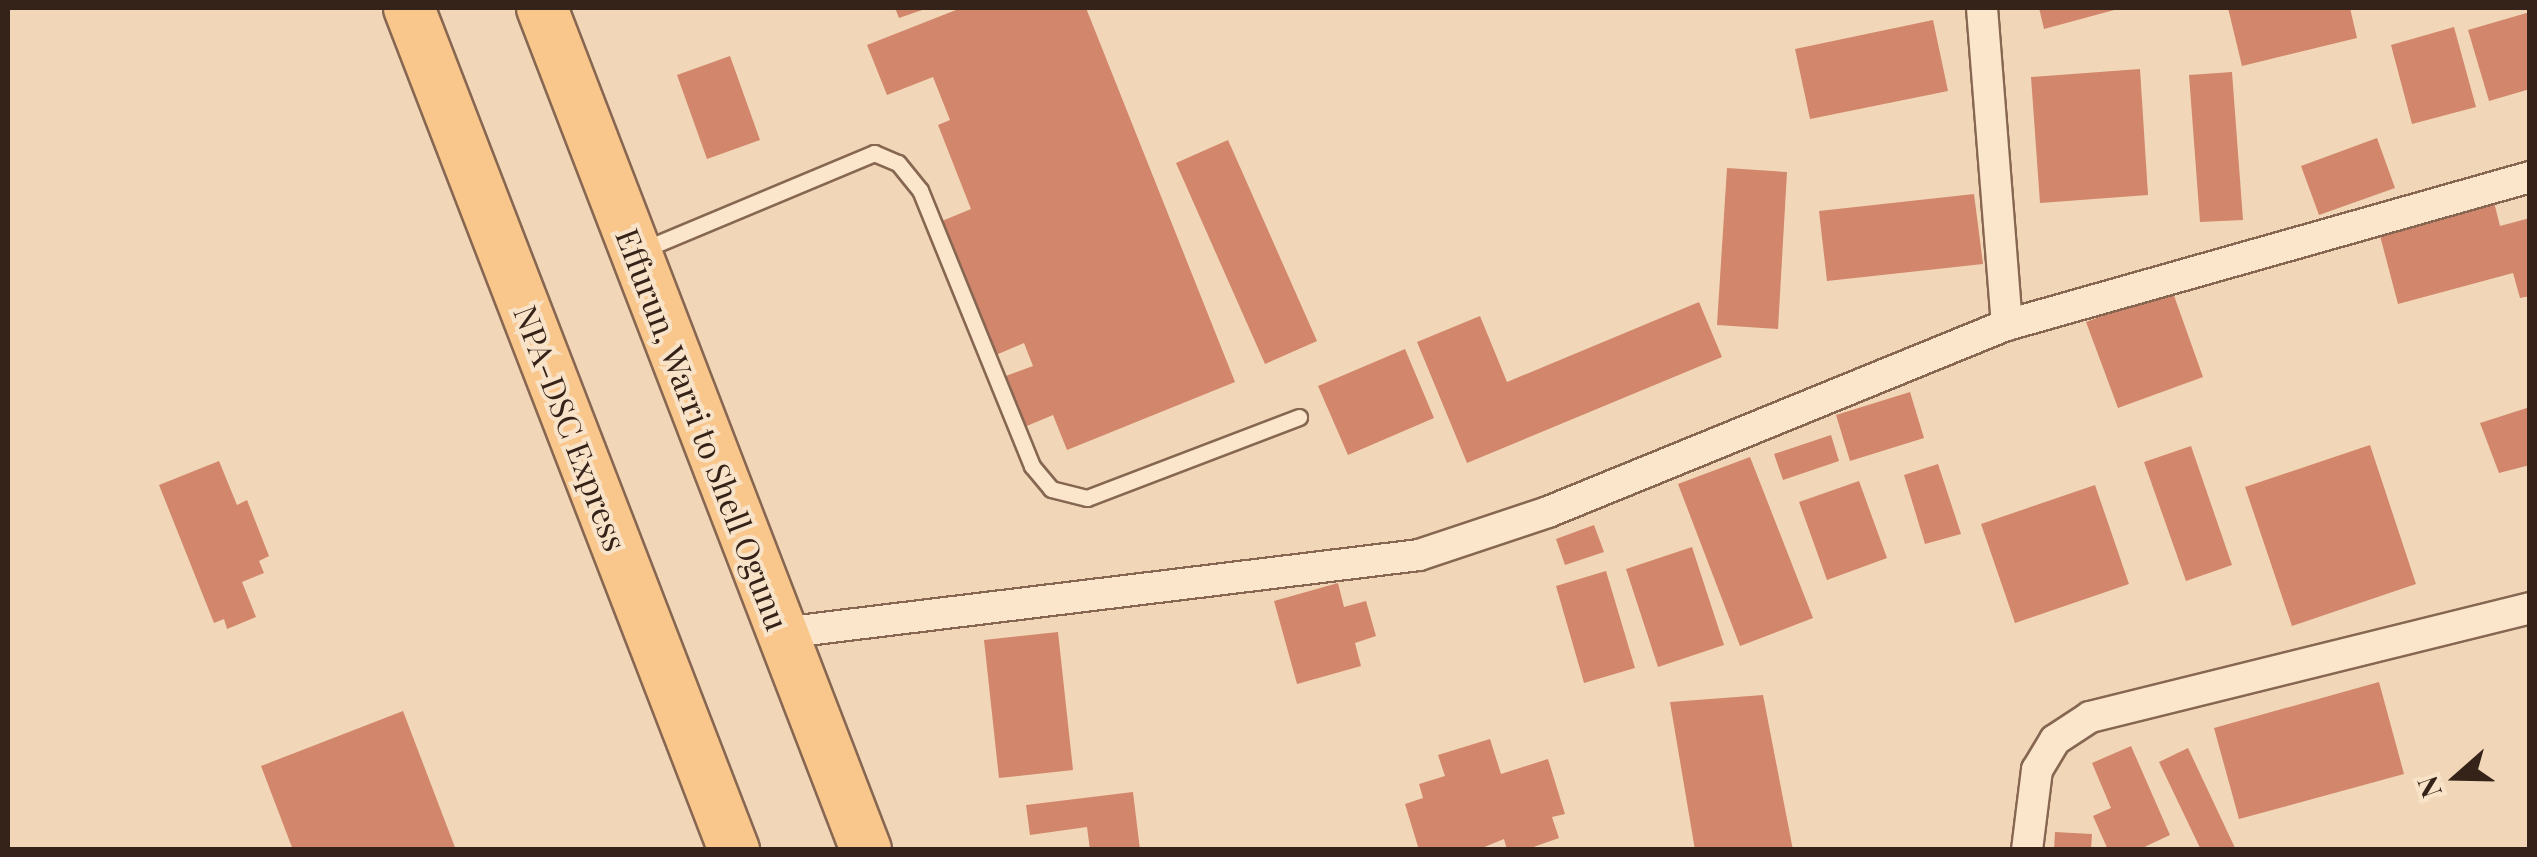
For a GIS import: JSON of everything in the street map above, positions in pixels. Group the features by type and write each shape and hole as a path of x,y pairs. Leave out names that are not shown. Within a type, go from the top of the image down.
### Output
{"main road":[{"name":"NPA-DSC Express","path":"408,8 734,850"},
{"name":"Effurun, Warri to Shell Ogunu","path":"542,8 866,850"}],"street":[{"path":"1982,8 2008,325"},
{"path":"782,634 1420,556 1548,512 2008,325 2530,177"},
{"path":"2028,850 2037,770 2055,740 2090,718 2530,608"}],"lane":[{"path":"636,253 874,154 898,164 920,190 1032,466 1050,489 1088,498 1299,417"}],"building":[{"path":"895,8 928,8 899,18"},
{"path":"961,8 1086,8 1235,382 1067,450 1053,415 1022,428 1003,377 1033,366 1024,343 996,355 942,221 971,209 938,125 950,120 933,77 887,95 867,45"},
{"path":"2039,8 2118,8 2118,9 2044,29"},
{"path":"2228,8 2350,8 2357,38 2242,66"},
{"path":"2530,12 2530,89 2489,101 2468,30"},
{"path":"1933,20 1948,91 1810,119 1795,49"},
{"path":"2454,27 2476,107 2412,124 2391,45"},
{"path":"730,56 760,140 707,159 677,75"},
{"path":"2140,69 2148,195 2040,203 2031,77"},
{"path":"2232,72 2243,220 2200,222 2189,75"},
{"path":"2377,138 2395,188 2319,215 2301,166"},
{"path":"1228,140 1317,341 1265,364 1176,163"},
{"path":"1727,168 1787,172 1778,329 1717,325"},
{"path":"1974,194 1983,264 1827,281 1819,211"},
{"path":"2494,202 2500,226 2530,218 2530,296 2520,298 2513,273 2398,304 2379,232"},
{"path":"2172,290 2203,377 2118,408 2086,322"},
{"path":"1699,302 1722,357 1467,463 1417,342 1480,316 1507,382"},
{"path":"1405,349 1434,418 1348,455 1318,386"},
{"path":"1910,392 1924,438 1850,461 1836,415"},
{"path":"2530,407 2530,465 2499,473 2480,423"},
{"path":"1831,435 1839,461 1783,480 1774,454"},
{"path":"2370,445 2416,584 2292,626 2245,487"},
{"path":"2191,446 2232,565 2186,581 2144,462"},
{"path":"1750,457 1813,618 1740,646 1678,484"},
{"path":"219,461 237,505 247,500 269,556 259,561 264,573 242,582 256,617 227,629 224,619 214,623 159,485"},
{"path":"1938,464 1961,534 1925,544 1904,475"},
{"path":"1859,481 1887,558 1827,580 1799,502"},
{"path":"2095,485 2129,584 2015,623 1981,524"},
{"path":"1594,525 1604,552 1565,565 1556,539"},
{"path":"1692,547 1724,645 1658,667 1626,569"},
{"path":"1606,571 1635,668 1584,683 1556,586"},
{"path":"1338,583 1344,607 1366,601 1376,636 1355,643 1361,666 1297,684 1274,601"},
{"path":"1058,632 1073,770 999,778 984,640"},
{"path":"2379,682 2404,774 2239,819 2214,728"},
{"path":"1763,695 1793,850 1695,850 1670,702"},
{"path":"403,711 456,850 293,850 261,766"},
{"path":"1490,739 1501,774 1548,759 1565,814 1552,817 1559,838 1525,850 1507,850 1504,839 1477,850 1419,850 1405,804 1423,798 1419,784 1445,776 1438,755"},
{"path":"2131,746 2170,835 2138,850 2108,850 2093,816 2111,808 2092,763"},
{"path":"2188,748 2236,850 2201,850 2159,762"},
{"path":"1133,792 1140,850 1090,850 1087,827 1030,835 1026,805"},
{"path":"2055,832 2092,834 2091,850 2054,850"}]}
